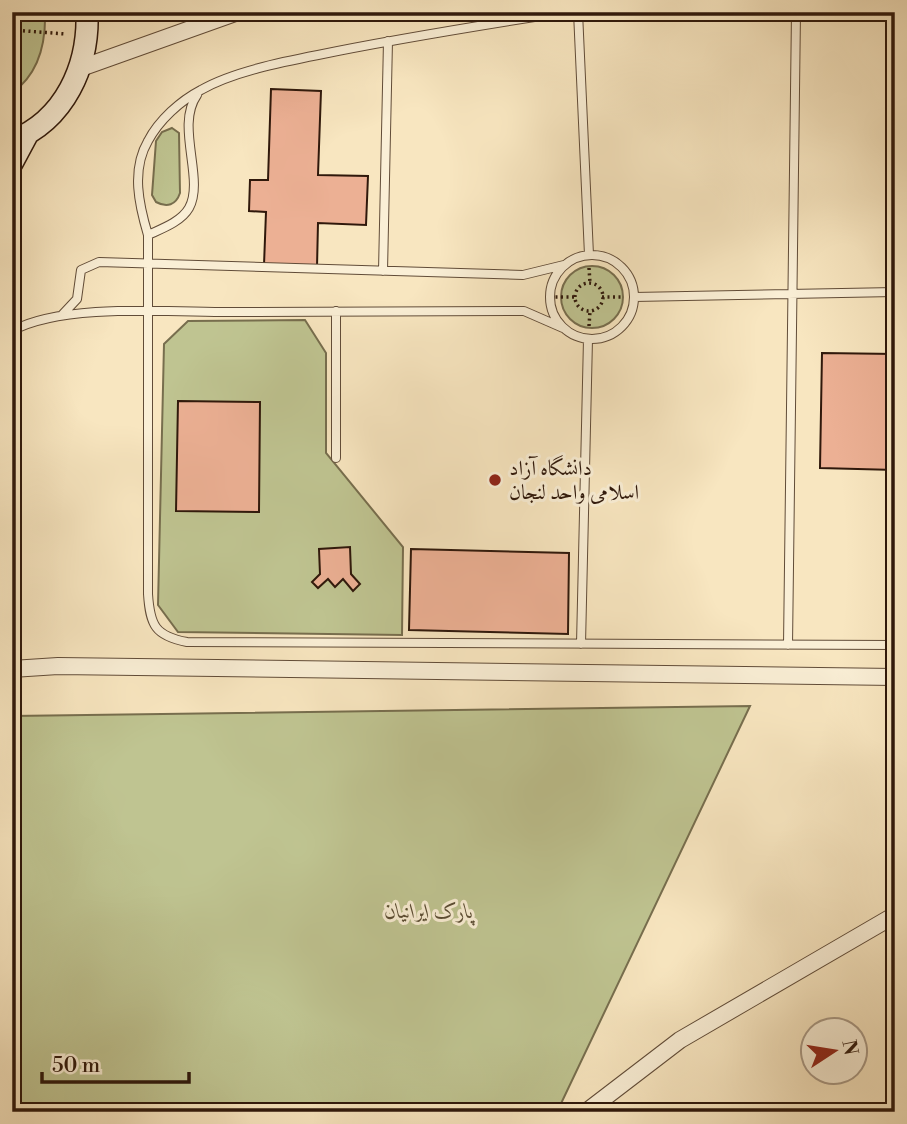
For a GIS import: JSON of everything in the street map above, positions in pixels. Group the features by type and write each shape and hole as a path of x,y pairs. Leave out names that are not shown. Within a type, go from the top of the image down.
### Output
{"main road":[{"path":"12,163 20,138 60,106 81,68 88,36 87,12"}],"street":[{"path":"81,68 238,12"},
{"path":"12,670 58,666 895,677"},
{"path":"586,1112 680,1040 895,915"}],"lane":[{"path":"566,12 388,41 262,66 201,89 178,106 160,124 147,143 140,162 138,184 148,235 149,613 155,628 167,638 187,642 895,645"},
{"path":"578,12 589,255"},
{"path":"788,645 796,12"},
{"path":"383,271 388,41"},
{"path":"148,235 179,219 189,208 192,178 188,124 192,102 201,89"},
{"path":"12,331 23,325 62,315 524,310 574,336 588,339 602,338 620,328 632,311 634,297 632,284 615,262 589,255 564,265 523,275 99,262 81,270 77,299 62,315"},
{"path":"563,328 554,317 550,297 555,276 564,265"},
{"path":"634,297 895,292"},
{"path":"336,311 336,458"},
{"path":"581,644 588,339"}],"path":[{"path":"12,30 88,36"},
{"path":"590,284 598,287 603,297 598,307 590,311 578,306 575,297 581,286 590,284"},
{"path":"550,297 575,297"},
{"path":"603,297 634,297"}],"green space":[{"path":"12,12 45,12 42,46 35,67 29,77 12,93"},
{"path":"172,128 179,133 180,193 174,203 164,205 156,202 152,195 156,141 162,132"},
{"path":"592,266 614,275 623,297 614,319 592,328 570,319 561,297 570,275"},
{"path":"305,320 326,353 326,453 403,547 402,635 178,632 158,605 164,344 188,321"},
{"name":"پارک ایرانیان","path":"750,706 557,1112 12,1112 12,716"}],"building":[{"path":"271,89 321,91 318,175 368,176 366,225 318,223 317,267 264,265 266,212 249,211 250,180 268,180"},
{"path":"822,353 895,354 895,470 820,468"},
{"path":"178,401 260,402 259,512 176,511"},
{"path":"350,547 351,574 360,584 353,591 343,579 335,587 328,579 318,588 312,582 320,574 319,549"},
{"path":"411,549 569,553 568,634 409,630"}],"place":[{"name":"دانشگاه آزاد اسلامی واحد لنجان","path":"495,480"}]}
